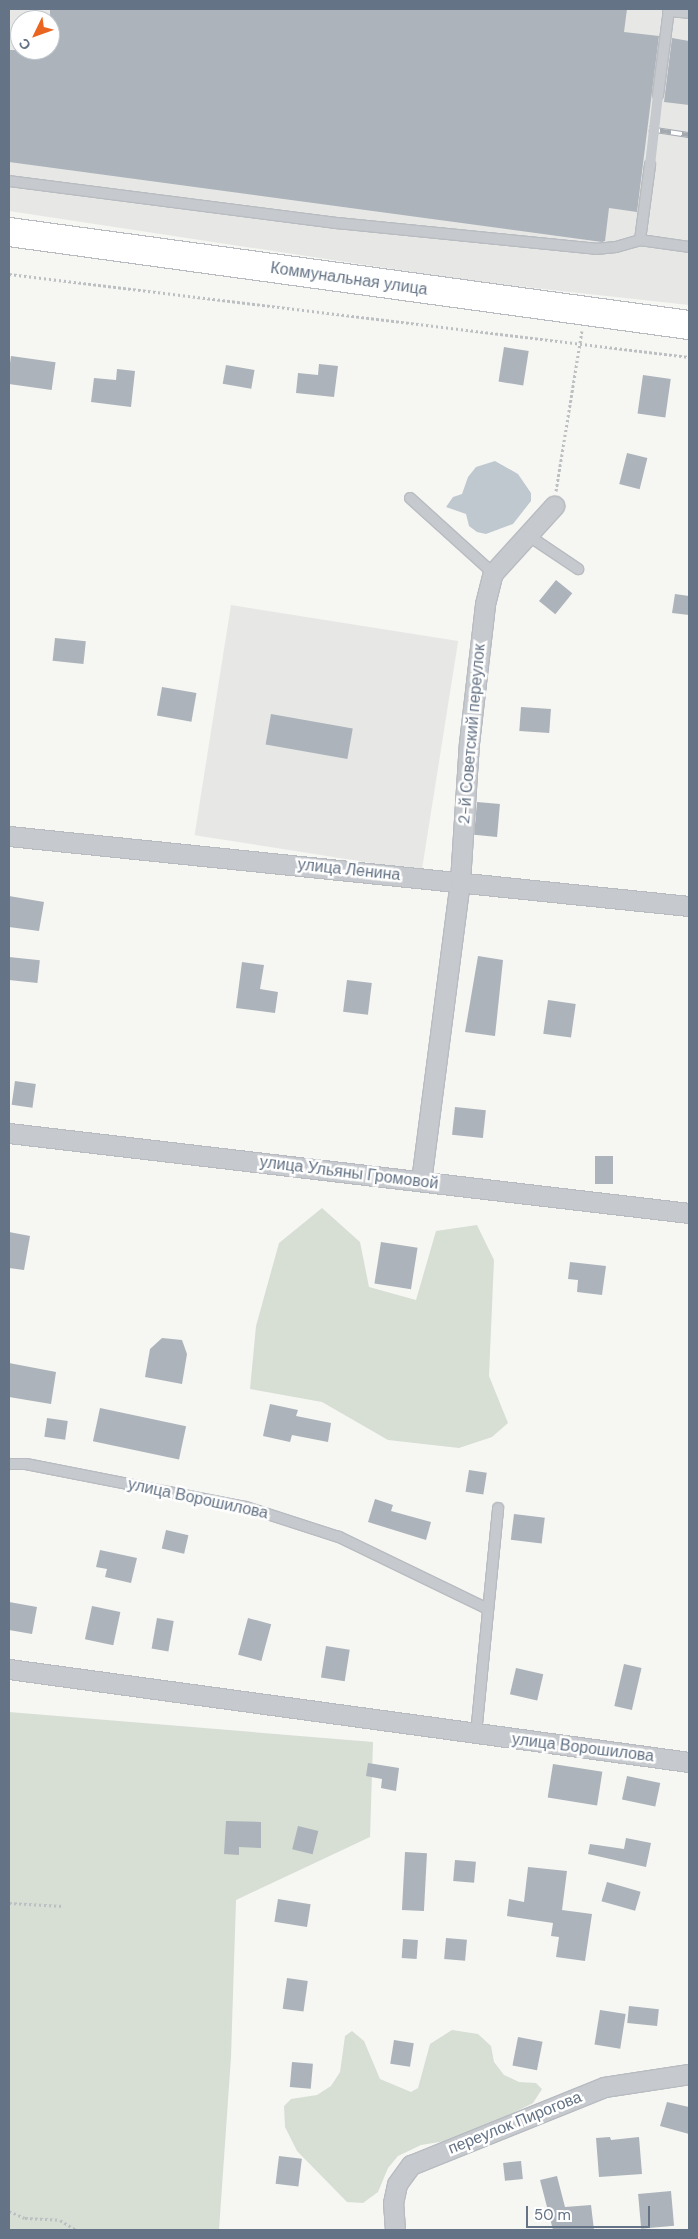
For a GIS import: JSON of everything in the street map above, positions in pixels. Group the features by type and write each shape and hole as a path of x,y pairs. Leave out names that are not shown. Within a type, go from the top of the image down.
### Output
{"street":[{"name":"Коммунальная улица","path":"9,232 689,325"},
{"name":"2-й Советский переулок","path":"421,1182 460,881 469,743 485,604 493,573 526,534 554,506"},
{"name":"улица Ленина","path":"9,836 689,906"},
{"name":"улица Ульяны Громовой","path":"9,1133 689,1213"},
{"name":"улица Ворошилова","path":"9,1669 689,1762"},
{"name":"переулок Пирогова","path":"395,2230 393,2203 397,2184 411,2166 604,2088 689,2074"}],"lane":[{"path":"640,240 668,10 689,13"},
{"path":"9,181 337,223 586,248 616,247 640,240 689,247"},
{"path":"410,498 493,573"},
{"path":"526,534 578,569"},
{"name":"улица Ворошилова","path":"9,1464 26,1464 246,1507 339,1537 488,1610"},
{"path":"476,1734 498,1508"}],"path":[{"path":"9,274 581,342 689,357"},
{"path":"554,506 581,342 584,311"},
{"path":"9,1902 63,1906"},
{"path":"9,2211 25,2218 60,2220 76,2230"}],"shaded area":[{"path":"9,9 689,9 689,305 478,282 9,211"},
{"path":"495,461 518,474 531,493 531,501 513,524 486,534 477,532 469,526 466,514 446,507 453,497 462,494 468,477 476,467"},
{"path":"231,605 458,641 422,871 195,835"},
{"path":"322,1208 360,1242 369,1287 416,1300 436,1231 477,1225 494,1260 489,1376 508,1423 492,1437 459,1448 388,1440 322,1402 250,1389 256,1326 279,1243"},
{"path":"9,1712 373,1742 370,1837 236,1900 231,2057 219,2230 9,2230"},
{"path":"452,2030 478,2034 491,2046 494,2062 504,2075 519,2082 536,2083 542,2089 533,2103 464,2138 421,2145 398,2156 388,2168 378,2192 363,2203 347,2202 297,2151 285,2127 284,2106 291,2099 317,2095 331,2086 340,2072 345,2036 352,2031 364,2041 380,2079 411,2092 418,2088 430,2044"}],"building":[{"path":"627,9 624,32 659,36 637,212 609,208 605,241 602,242 9,162 9,50 10,60 60,60 60,10 50,10"},
{"path":"672,38 689,41 689,105 664,102"},
{"path":"504,347 529,351 523,385 499,382"},
{"path":"11,356 56,362 52,390 9,384"},
{"path":"319,364 338,366 334,397 296,393 298,373 318,375"},
{"path":"226,365 255,370 251,389 223,384"},
{"path":"117,369 135,371 131,407 91,402 94,378 116,380"},
{"path":"643,375 671,379 665,418 638,414"},
{"path":"627,453 647,458 640,489 619,484"},
{"path":"556,580 572,593 555,614 539,601"},
{"path":"675,594 689,596 689,615 672,613"},
{"path":"55,638 86,641 83,664 53,661"},
{"path":"162,687 196,693 191,722 157,716"},
{"path":"521,707 551,709 549,733 519,731"},
{"path":"271,714 353,728 347,759 266,745"},
{"path":"477,802 500,804 497,837 474,835"},
{"path":"9,896 44,902 39,931 9,927"},
{"path":"478,956 503,960 495,1036 465,1032"},
{"path":"9,957 40,960 37,983 9,980"},
{"path":"242,962 264,965 260,989 278,992 275,1013 236,1008"},
{"path":"347,980 372,983 368,1015 343,1012"},
{"path":"548,1000 576,1004 571,1038 543,1034"},
{"path":"15,1081 36,1084 32,1108 12,1105"},
{"path":"455,1107 486,1110 483,1138 452,1135"},
{"path":"595,1156 613,1156 613,1184 595,1184"},
{"path":"9,1232 30,1236 24,1270 9,1268"},
{"path":"381,1242 418,1248 411,1289 374,1283"},
{"path":"570,1262 606,1266 602,1295 577,1292 578,1280 568,1279"},
{"path":"162,1338 182,1340 187,1354 182,1384 145,1377 150,1349"},
{"path":"9,1363 56,1372 51,1404 9,1397"},
{"path":"270,1404 298,1410 296,1416 331,1423 328,1442 292,1435 290,1442 263,1436"},
{"path":"100,1408 186,1426 179,1460 93,1441"},
{"path":"47,1418 68,1421 65,1440 44,1437"},
{"path":"469,1470 487,1473 483,1495 466,1492"},
{"path":"375,1499 393,1505 391,1511 431,1522 426,1540 368,1522"},
{"path":"514,1514 545,1518 542,1544 511,1540"},
{"path":"166,1530 188,1535 184,1554 162,1549"},
{"path":"100,1550 137,1558 131,1583 105,1577 107,1569 96,1567"},
{"path":"9,1602 37,1607 32,1634 9,1630"},
{"path":"92,1606 120,1612 113,1645 85,1639"},
{"path":"157,1618 174,1621 168,1651 152,1649"},
{"path":"248,1618 271,1624 261,1661 238,1655"},
{"path":"326,1646 350,1650 345,1681 321,1678"},
{"path":"624,1664 642,1668 632,1710 614,1706"},
{"path":"516,1668 543,1674 537,1701 510,1694"},
{"path":"368,1763 399,1768 396,1791 381,1788 382,1779 366,1776"},
{"path":"553,1764 602,1772 597,1805 548,1798"},
{"path":"627,1776 660,1783 655,1807 622,1799"},
{"path":"226,1821 261,1822 261,1848 239,1847 239,1855 224,1854"},
{"path":"298,1826 318,1831 313,1854 292,1849"},
{"path":"626,1838 651,1843 646,1867 588,1854 590,1844 624,1849"},
{"path":"405,1852 427,1853 424,1911 402,1910"},
{"path":"455,1860 476,1862 474,1883 453,1881"},
{"path":"528,1867 567,1871 562,1910 592,1914 585,1961 556,1957 559,1937 551,1936 553,1923 507,1916 509,1899 524,1902"},
{"path":"607,1882 641,1892 635,1911 601,1901"},
{"path":"278,1899 311,1904 307,1927 274,1922"},
{"path":"446,1938 467,1940 465,1961 444,1959"},
{"path":"403,1939 418,1940 417,1959 402,1958"},
{"path":"287,1978 308,1981 303,2012 283,2009"},
{"path":"629,2006 659,2009 657,2026 627,2023"},
{"path":"600,2010 626,2014 620,2049 595,2045"},
{"path":"518,2037 543,2042 537,2070 512,2065"},
{"path":"394,2040 414,2043 410,2067 390,2064"},
{"path":"292,2062 313,2064 311,2089 290,2087"},
{"path":"667,2102 689,2107 689,2134 660,2126"},
{"path":"610,2137 611,2140 639,2137 642,2174 599,2177 596,2138"},
{"path":"279,2156 302,2159 298,2187 276,2184"},
{"path":"521,2161 523,2179 505,2181 503,2163"},
{"path":"557,2176 565,2207 591,2205 594,2230 553,2230 540,2180"},
{"path":"671,2191 674,2226 641,2229 638,2194"}],"railway":[{"path":"649,129 689,135"}]}
